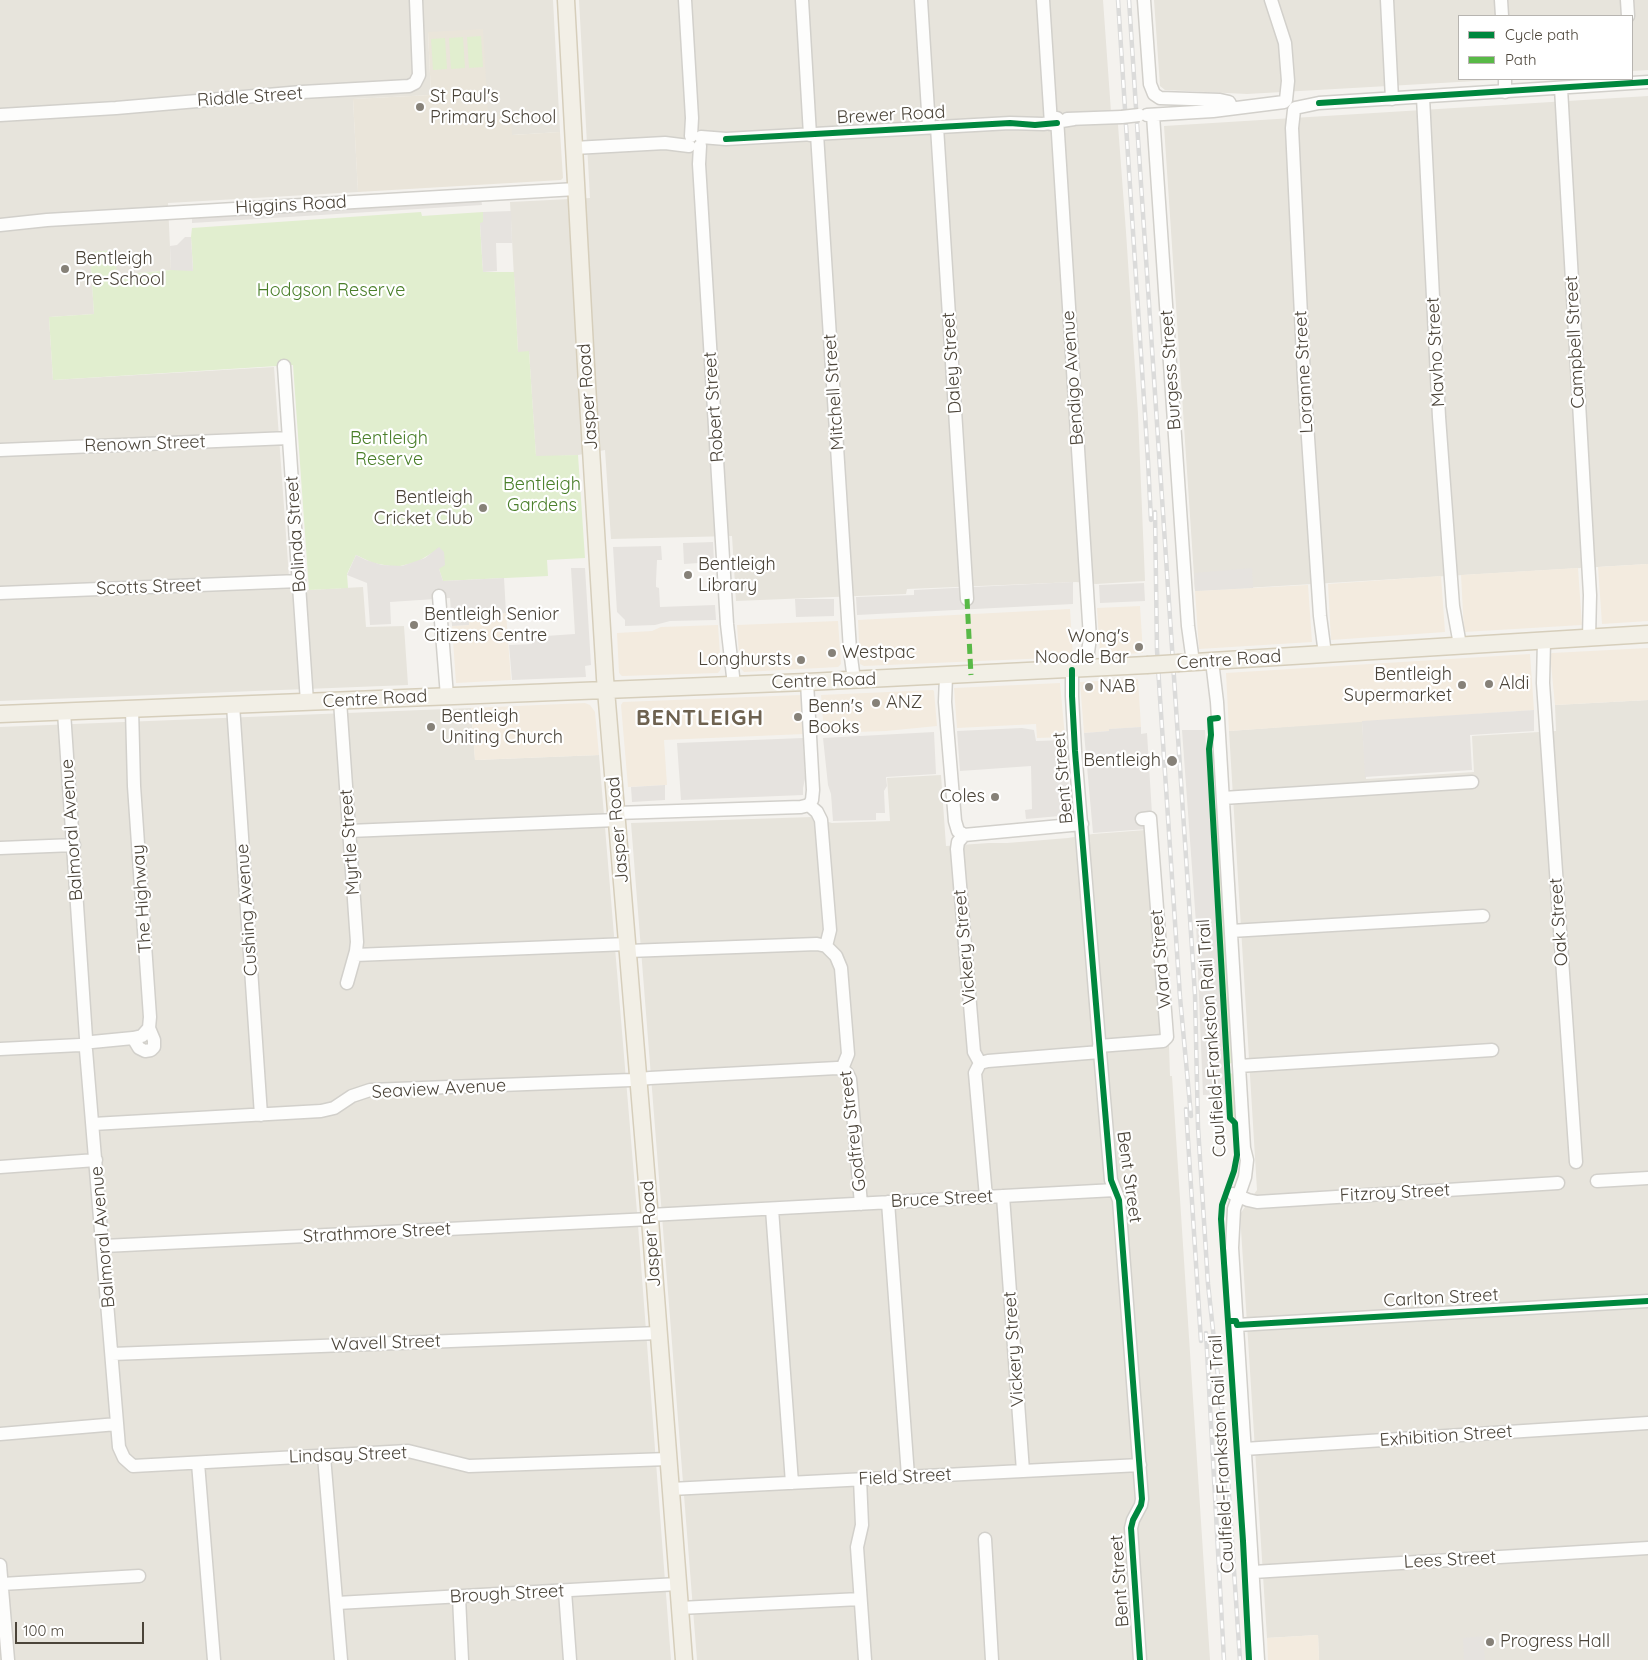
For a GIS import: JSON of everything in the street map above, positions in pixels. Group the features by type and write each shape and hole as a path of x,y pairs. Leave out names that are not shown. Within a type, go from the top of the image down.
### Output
{"main road":[{"name":"Jasper Road","path":"566,0 606,690 639,1079 684,1660"},
{"name":"Centre Road","path":"0,714 943,676 1147,666 1648,634"}],"street":[{"name":"Riddle Street","path":"0,115 116,108 302,92 409,86 415,83 419,75 416,0"},
{"name":"Robert Street","path":"685,0 692,118 699,164 729,650 733,666 731,685"},
{"name":"Mitchell Street","path":"802,0 814,134 851,680"},
{"name":"Daley Street","path":"921,0 933,127 967,599"},
{"name":"Bendigo Avenue","path":"1043,0 1054,120 1090,638 1093,652 1080,669"},
{"path":"1144,0 1150,84 1153,93 1160,98 1220,100 1228,102 1232,108"},
{"name":"Loranne Street","path":"1271,0 1285,43 1292,128 1305,387 1322,654"},
{"path":"1387,0 1392,98"},
{"path":"1501,0 1502,15"},
{"path":"1627,0 1628,15"},
{"name":"Brewer Road","path":"574,148 1010,123 1022,119 1054,120 1122,117 1262,106 1423,97 1505,85 1561,88 1631,81 1648,82"},
{"name":"Campbell Street","path":"1561,88 1592,638"},
{"name":"Mavho Street","path":"1423,97 1439,407 1456,646"},
{"name":"Burgess Street","path":"1153,115 1188,626 1186,663"},
{"name":"Higgins Road","path":"2,226 47,220 576,189"},
{"name":"Bolinda Street","path":"284,366 307,702"},
{"name":"Renown Street","path":"0,450 289,438"},
{"name":"Scotts Street","path":"0,593 299,581"},
{"path":"439,596 446,696"},
{"name":"Oak Street","path":"1540,641 1576,1162"},
{"path":"1215,661 1244,1148 1236,1195 1228,1212 1232,1248 1258,1660"},
{"name":"Bent Street","path":"1080,669 1072,696 1111,1180 1120,1210 1140,1465 1142,1502 1131,1528 1140,1660"},
{"path":"943,676 955,821 958,831 964,836 1082,824"},
{"path":"349,831 800,808 809,805 812,800 813,790 807,682"},
{"name":"Myrtle Street","path":"340,700 357,942 347,983"},
{"name":"Cushing Avenue","path":"234,705 261,1115"},
{"name":"The Highway","path":"0,1049 86,1044 134,1038 142,1036 149,1028 150,1017 134,786 132,709"},
{"name":"Balmoral Avenue","path":"64,712 86,1044 118,1424"},
{"path":"1223,798 1472,782"},
{"path":"355,955 628,947 817,944 826,946 830,930 821,820 819,813 809,805"},
{"name":"Ward Street","path":"980,1064 988,1061 1164,1041 1167,1037 1150,818 1142,818"},
{"name":"Vickery Street","path":"964,836 958,842 957,849 974,1052 980,1064 975,1073 986,1197"},
{"path":"0,848 74,845"},
{"path":"1231,931 1483,916"},
{"name":"Godfrey Street","path":"826,946 836,956 841,968 848,1054 842,1069 848,1073 850,1079 861,1204"},
{"path":"1239,1066 1492,1050"},
{"name":"Seaview Avenue","path":"93,1124 321,1111 334,1108 352,1096 370,1090 842,1069"},
{"path":"0,1167 96,1160"},
{"path":"1597,1181 1648,1178"},
{"name":"Fitzroy Street","path":"1236,1195 1257,1202 1558,1183"},
{"name":"Bruce Street","path":"650,1217 1115,1190"},
{"name":"Vickery Street","path":"1003,1196 1023,1471"},
{"name":"Godfrey Street","path":"888,1202 908,1476"},
{"path":"772,1209 792,1483"},
{"name":"Strathmore Street","path":"104,1246 650,1217"},
{"name":"Carlton Street","path":"1237,1325 1648,1301"},
{"name":"Wavell Street","path":"112,1354 659,1333"},
{"name":"Exhibition Street","path":"1244,1449 1648,1423"},
{"path":"0,1434 118,1424"},
{"name":"Lindsay Street","path":"118,1424 120,1447 124,1458 133,1466 408,1451 470,1466 668,1458"},
{"path":"324,1456 342,1660"},
{"path":"198,1463 214,1660"},
{"name":"Field Street","path":"671,1489 1140,1465"},
{"path":"860,1480 862,1525 857,1547 865,1660"},
{"path":"985,1539 992,1660"},
{"name":"Lees Street","path":"1253,1572 1648,1548"},
{"path":"0,1565 8,1660"},
{"path":"2,1584 139,1576"},
{"name":"Brough Street","path":"337,1603 678,1584"},
{"path":"565,1591 570,1660"},
{"path":"459,1597 462,1660"},
{"path":"680,1608 860,1599"}],"shaded area":[{"path":"0,0 553,0 560,132 512,135 487,116 428,32 431,95 353,99 358,192 168,203 171,270 116,275 90,252 94,314 49,317 53,380 274,367 290,591 363,587 366,627 404,626 408,685 0,701"},
{"path":"579,0 1103,0 1111,112 1118,125 1126,232 1138,414 1145,581 907,589 906,594 736,601 732,536 611,539 605,450 578,455 536,457 529,352 518,352 510,202 590,198"},
{"path":"1154,0 1648,0 1648,70 1633,71 1633,15 1458,15 1458,80 1493,80 1247,94 1165,90 1160,86"},
{"name":"St Paul's Primary School","path":"483,29 488,116 511,115 512,135 560,132 563,178 561,180 358,192 353,99 431,95 428,32"},
{"path":"1648,96 1648,564 1195,591 1164,126"},
{"path":"481,198 482,205 192,223 192,217"},
{"path":"511,211 512,243 496,243 497,271 483,272 480,223 483,222 483,212"},
{"path":"185,237 191,237 193,271 171,270 170,246 177,245"},
{"path":"713,542 714,562 684,564 683,543"},
{"path":"661,546 662,560 657,560 656,581 656,587 659,588 660,607 715,605 716,620 670,621 655,625 625,626 625,620 617,612 613,547"},
{"path":"439,547 444,552 445,565 439,569 443,581 504,578 506,613 494,617 469,618 469,625 452,626 450,598 390,602 391,624 370,625 367,583 347,575 356,555 382,565 402,566 425,558"},
{"path":"1648,564 1648,621 1602,624 1598,567"},
{"path":"571,568 585,568 591,665 585,666 586,677 512,680 509,645 532,644 531,637 575,634"},
{"path":"1252,568 1253,588 1195,591 1194,573"},
{"path":"1578,568 1582,625 1464,632 1461,575"},
{"path":"1441,576 1445,632 1331,640 1328,584"},
{"path":"1073,582 1073,604 857,615 856,597 914,595 914,590"},
{"path":"1144,583 1145,601 1100,603 1099,585"},
{"path":"1308,585 1312,642 1199,649 1195,591"},
{"path":"795,599 834,599 834,616 796,617"},
{"path":"1140,606 1143,653 1103,655 1100,653 1097,608"},
{"path":"1070,609 1073,657 864,666 860,664 858,620"},
{"path":"506,613 511,680 456,683 452,626 469,625 469,618"},
{"path":"838,621 841,664 838,667 744,672 740,668 737,625"},
{"path":"718,625 721,669 718,673 622,676 619,673 617,633 652,631 661,627"},
{"path":"1648,648 1648,700 1555,705 1550,654"},
{"path":"1530,654 1534,710 1229,731 1226,673"},
{"path":"1138,679 1141,727 1084,733 1080,682"},
{"path":"1060,683 1065,737 1037,738 1036,724 957,728 954,688"},
{"path":"933,690 937,726 886,731 824,733 821,695"},
{"path":"801,695 804,734 664,740 667,785 628,787 621,705 623,702"},
{"path":"1648,700 1648,1660 1319,1660 1318,1635 1267,1638 1240,1214 1257,1190 1229,731 1362,721 1366,779 1474,772 1472,736 1556,731 1555,705"},
{"path":"585,703 590,705 595,712 599,755 475,760 471,708"},
{"path":"471,708 475,760 599,755 637,1212 671,1660 0,1660 0,727"},
{"path":"1534,710 1534,731 1470,735 1472,770 1365,777 1362,721"},
{"path":"1141,727 1141,734 1147,733 1152,814 1147,829 1093,833 1084,733"},
{"path":"1022,728 1034,730 1036,741 1065,740 1071,815 1026,819 1025,810 1032,809 1031,766 960,771 957,731"},
{"path":"1182,730 1205,730 1226,1094 1203,1095 1196,923"},
{"path":"934,732 936,774 886,777 887,786 884,791 885,813 876,813 876,820 833,821 823,738"},
{"path":"803,738 805,779 803,795 681,800 677,743"},
{"path":"941,775 946,846 1007,843 1146,830 1163,1037 1169,1046 1170,1076 1172,1076 1210,1660 697,1660 631,823 812,817 832,823 890,821 887,778"},
{"path":"665,785 665,800 632,802 631,787"},
{"path":"1318,1635 1319,1660 1268,1660 1267,1638"},
{"path":"1483,1636 1485,1660 1464,1660 1463,1638"}],"green space":[{"path":"481,36 483,67 469,68 467,37"},
{"path":"463,37 465,68 451,69 449,38"},
{"path":"445,38 447,69 433,70 431,39"},
{"path":"421,212 422,216 483,212 484,223 480,223 483,272 514,272 518,352 529,351 536,456 578,455 585,558 547,560 548,576 443,581 432,553 417,562 396,567 373,563 356,555 347,574 348,588 309,590 293,365 53,380 49,317 94,314 90,252 115,250 117,275 193,270 192,228"},
{"path":"1214,808 1218,809 1234,1062 1229,1064"},
{"path":"1230,1073 1235,1075 1237,1124 1232,1116"}],"railway":[{"path":"1118,0 1125,109"},
{"path":"1129,0 1136,108"},
{"path":"1137,124 1195,995 1198,1127 1208,1284 1226,1451 1240,1660"},
{"path":"1126,125 1151,520"},
{"path":"1155,512 1157,650 1180,997 1191,1116"},
{"path":"1186,1109 1201,1341"},
{"path":"1206,1333 1224,1660"}],"marked path":[{"path":"967,599 971,675"}],"cycle path":[{"path":"1319,103 1648,82"},
{"path":"726,139 1010,123 1035,125 1057,123"},
{"path":"1072,670 1075,751 1100,1052 1111,1180 1119,1200 1142,1499 1131,1528 1140,1660"},
{"name":"Caulfield-Frankston Rail Trail","path":"1218,718 1210,719 1211,735 1209,749 1230,1118 1235,1123 1237,1155 1234,1171 1222,1205 1221,1219 1243,1541 1249,1660"},
{"path":"1229,1321 1236,1321 1237,1325 1648,1301"}],"place":[{"name":"St Paul's Primary School","path":"420,107"},
{"name":"Bentleigh Pre-School","path":"65,269"},
{"name":"Bentleigh Cricket Club","path":"483,508"},
{"name":"Bentleigh Library","path":"688,575"},
{"name":"Bentleigh Senior Citizens Centre","path":"414,625"},
{"name":"Wong's Noodle Bar","path":"1139,647"},
{"name":"Westpac","path":"832,653"},
{"name":"Longhursts","path":"801,660"},
{"name":"Aldi","path":"1489,684"},
{"name":"Bentleigh Supermarket","path":"1462,685"},
{"name":"NAB","path":"1089,687"},
{"name":"ANZ","path":"876,703"},
{"name":"Benn's Books","path":"798,717"},
{"name":"Bentleigh Uniting Church","path":"431,727"},
{"name":"Bentleigh","path":"1172,761"},
{"name":"Coles","path":"995,797"},
{"name":"Progress Hall","path":"1490,1642"}],"district":[{"name":"BENTLEIGH","path":"700,718"}],"park label":[{"name":"Hodgson Reserve","path":"331,291"},
{"name":"Bentleigh Reserve","path":"389,449"},
{"name":"Bentleigh Gardens","path":"542,495"}]}
